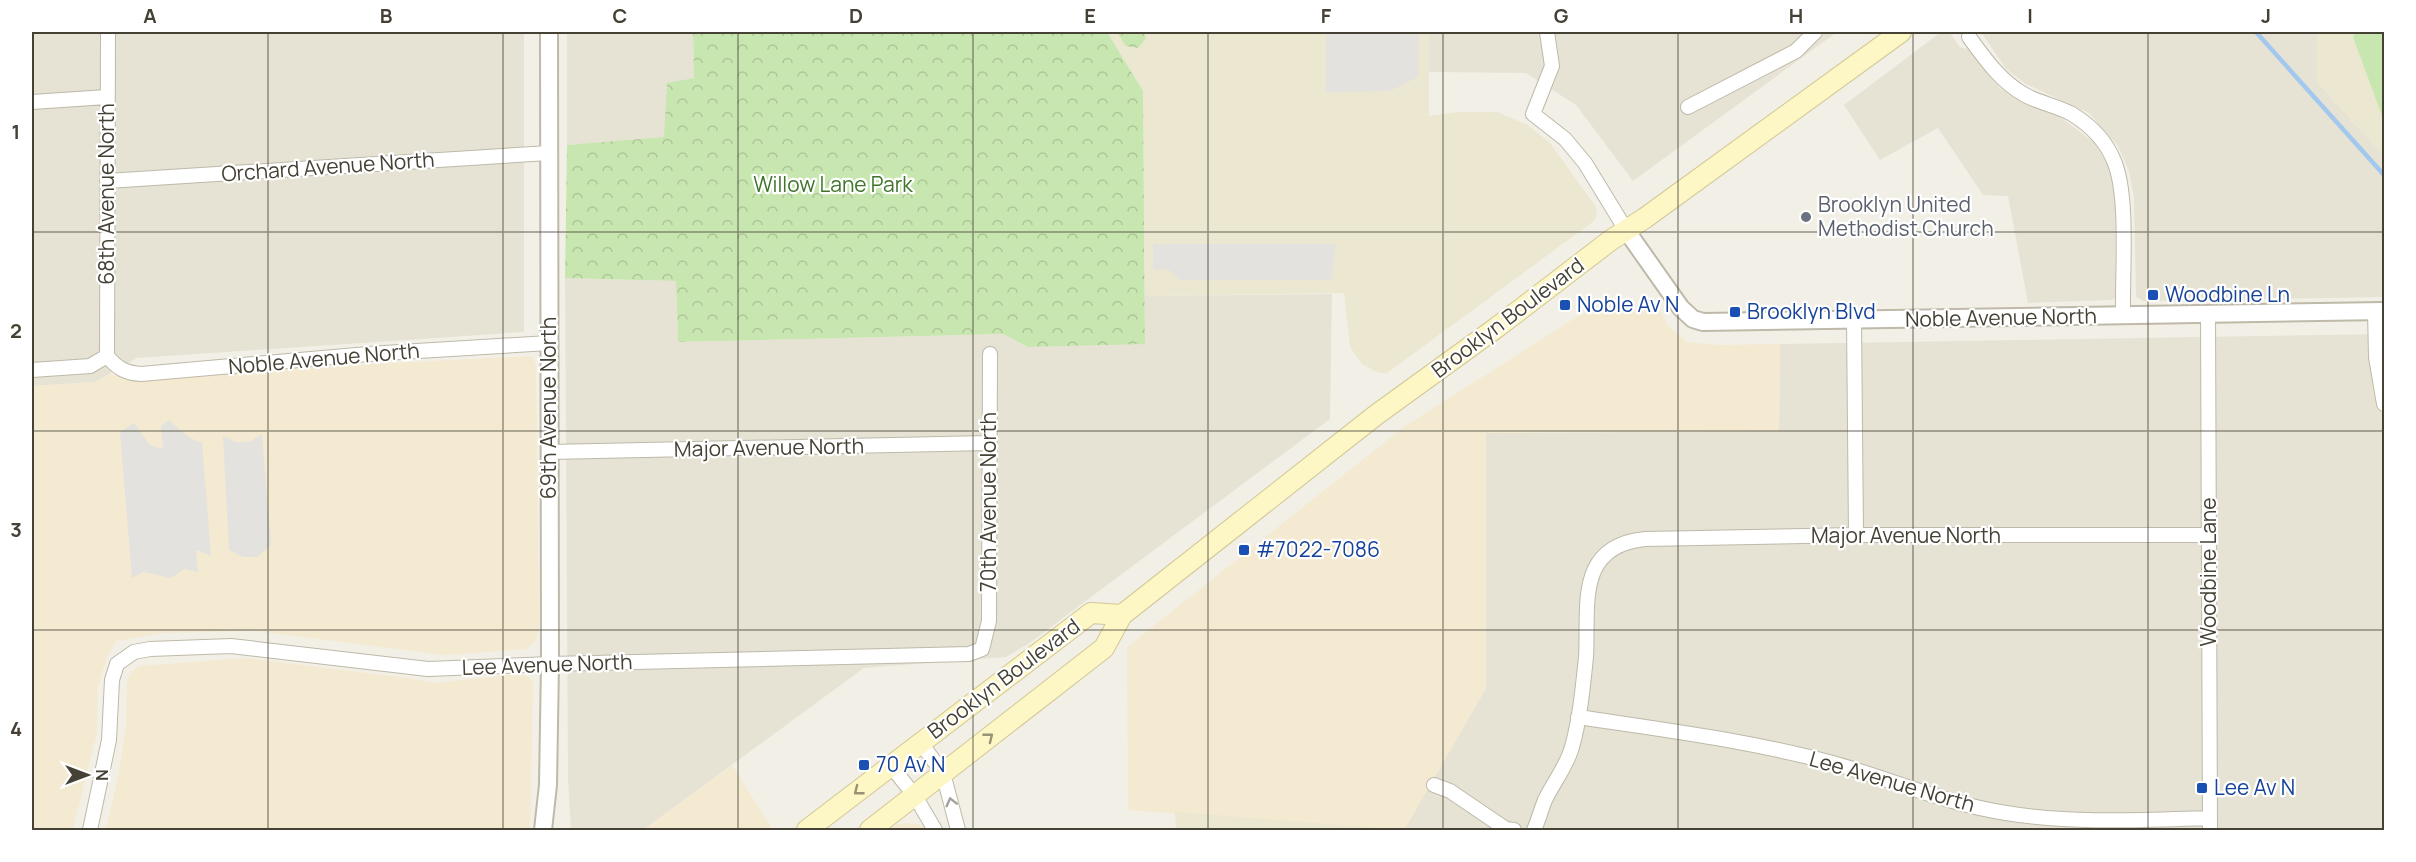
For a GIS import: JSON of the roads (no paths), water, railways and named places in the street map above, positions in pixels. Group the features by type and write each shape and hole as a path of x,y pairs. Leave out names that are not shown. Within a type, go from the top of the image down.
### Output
{"main road":[{"name":"Brooklyn Boulevard","path":"870,831 1104,648 1122,615 1376,415 1626,230 1901,32"},
{"name":"Brooklyn Boulevard","path":"807,831 920,742 1091,614 1122,615"}],"street":[{"name":"68th Avenue North","path":"107,356 108,32"},
{"name":"69th Avenue North","path":"543,831 548,785 550,664 549,32"},
{"path":"1547,32 1552,66 1533,114 1565,139 1584,163 1626,230"},
{"path":"1688,107 1796,51 1815,32"},
{"path":"1969,37 2002,79 2025,95 2071,114 2088,126 2103,141 2115,161 2121,192 2123,315"},
{"path":"32,102 107,96"},
{"name":"Orchard Avenue North","path":"107,181 549,153"},
{"name":"Noble Avenue North","path":"1626,230 1681,308 1693,318 1703,322 2380,311"},
{"path":"2380,311 2376,357 2385,404"},
{"name":"Woodbine Lane","path":"2208,314 2210,824"},
{"path":"1854,320 1856,535"},
{"name":"Noble Avenue North","path":"107,356 127,373 141,374 368,354 549,343"},
{"name":"70th Avenue North","path":"982,649 989,621 990,354"},
{"path":"32,370 90,366 107,356"},
{"name":"Major Avenue North","path":"549,452 989,443"},
{"name":"Major Avenue North","path":"1578,717 1586,657 1587,587 1598,563 1606,554 1631,541 1856,535 2209,535"},
{"name":"Lee Avenue North","path":"90,831 109,741 112,680 117,664 134,652 150,649 217,646 255,648 428,669 969,654 982,649"},
{"path":"1534,831 1545,800 1571,751 1578,717"},
{"name":"Lee Avenue North","path":"1578,717 1767,747 1838,764 1955,802 2004,813 2055,820 2210,824"},
{"path":"920,742 943,773 958,831"},
{"path":"891,766 915,796 934,831"},
{"path":"1434,784 1450,790 1506,829 1514,831"},
{"name":"69th Avenue North","path":"548,785 556,831"}],"waterway":[{"path":"2256,32 2384,175"}],"place":[{"name":"Brooklyn United Methodist Church","path":"1806,217"},
{"name":"Woodbine Ln","path":"2153,295"},
{"name":"Noble Av N","path":"1565,305"},
{"name":"Brooklyn Blvd","path":"1735,312"},
{"name":"#7022-7086","path":"1244,550"},
{"name":"70 Av N","path":"864,765"},
{"name":"Lee Av N","path":"2202,788"}],"park label":[{"name":"Willow Lane Park","path":"833,185"}]}
